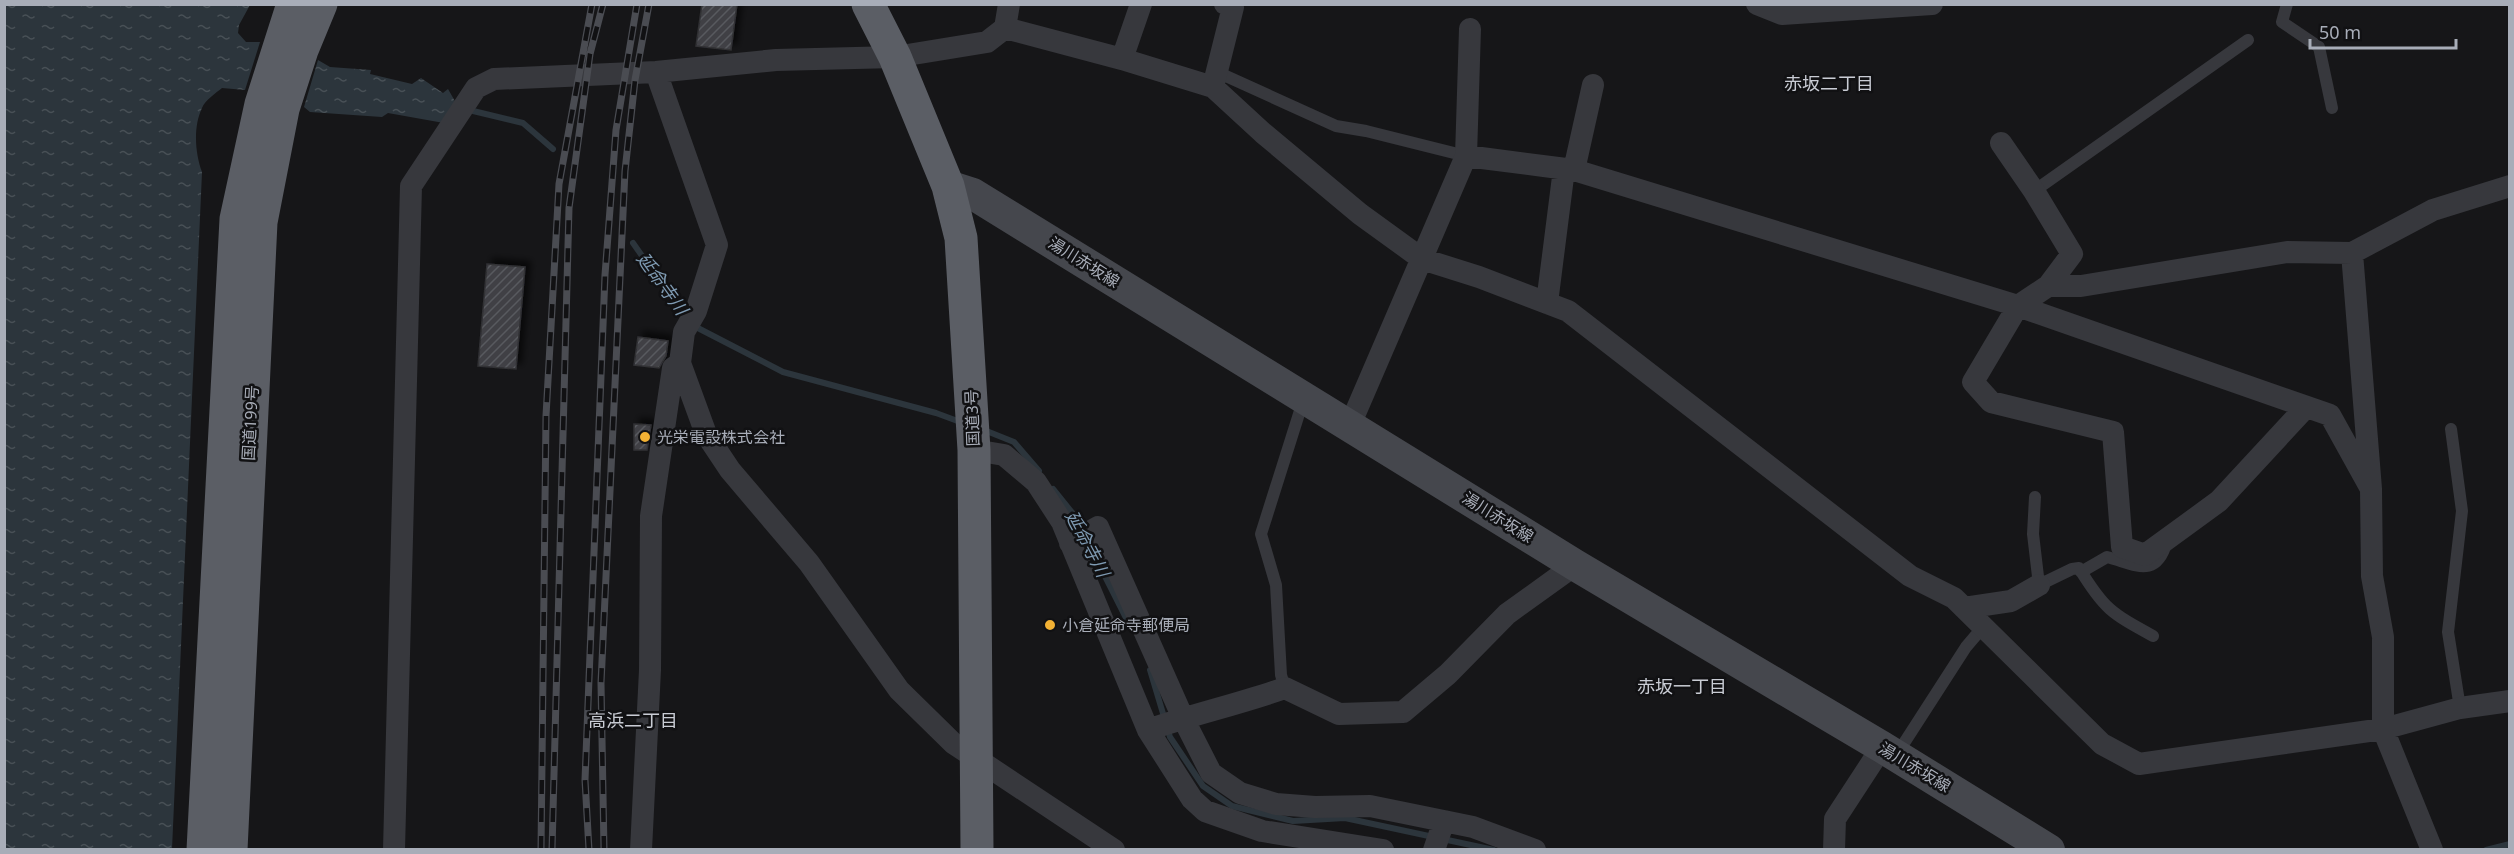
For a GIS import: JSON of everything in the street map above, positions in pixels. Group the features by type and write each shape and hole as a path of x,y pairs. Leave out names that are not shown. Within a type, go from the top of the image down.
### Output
{"highway":[{"name":"国道199号","path":"203,849 236,219 291,46 294,4"},
{"name":"国道199号","path":"291,46 321,4"},
{"name":"国道3号","path":"868,4 895,57 948,186 961,238 973,431 977,849"},
{"name":"国道199号","path":"231,849 261,222 272,106"}],"main road":[{"name":"湯川赤坂線","path":"948,186 973,194 1575,565 1889,751 2049,849"}],"street":[{"path":"394,849 411,186 476,88 494,79 656,72 776,60 895,57 987,42 1005,28 1009,4"},
{"path":"1122,58 1141,4"},
{"path":"1215,79 1233,7 1225,4"},
{"path":"1757,4 1782,14 1932,4"},
{"path":"1005,28 1215,79 1263,133 1351,207 1422,259 1568,311 1910,576 1954,598 2102,744 2139,764 2383,729 2460,708 2510,701"},
{"path":"1350,425 1466,156 1470,29"},
{"path":"656,72 717,245 696,311 684,332 680,363 706,434 730,470 809,563 899,690 953,743 1114,849"},
{"path":"1547,303 1569,169 1593,85"},
{"path":"2001,143 2034,191 2072,254 2048,286 2018,306 1973,382 1991,402 2113,432 2122,547 2145,555 2219,501 2306,407"},
{"path":"1466,156 1569,169 2018,306 2330,415 2371,489"},
{"path":"2048,286 2081,286 2287,252 2352,254 2433,210 2510,186"},
{"path":"2352,254 2371,489 2372,576 2383,637 2383,729 2432,849"},
{"path":"641,849 650,670 651,516 673,368 680,363"},
{"path":"973,431 1036,482 1062,522 1148,730 1192,799 1205,811 1262,831 1383,849"},
{"path":"1070,543 1098,527 1183,718 1211,773 1240,793 1276,804 1315,807 1370,806 1473,827 1535,849"},
{"path":"1148,730 1183,718 1237,705 1286,688 1339,714 1403,712 1448,674 1507,614 1575,565"},
{"path":"1964,608 2011,601 2039,585"},
{"path":"1112,646 1147,636"},
{"path":"1834,849 1835,819 1889,751"},
{"path":"1434,849 1443,821"}],"lane":[{"path":"2287,4 2282,22 2319,47 2332,108"},
{"path":"2034,191 2248,40"},
{"path":"1215,79 1336,126 1366,131 1466,156"},
{"path":"1286,688 1281,675 1276,585 1261,534 1304,397"},
{"path":"2451,429 2462,511 2448,632 2460,708"},
{"path":"2035,497 2033,534 2039,585 2072,569 2079,568 2101,603 2113,614 2153,636"},
{"path":"2081,572 2107,557 2132,566 2153,566 2163,557 2168,539"},
{"path":"1889,751 1983,627"}],"water":[{"path":"5,4 250,5 239,25 238,33 246,42 260,42 245,90 222,88 211,97 199,115 196,132 202,172 172,849 5,849"},
{"path":"318,60 330,67 371,70 370,74 412,84 421,78 443,93 448,89 456,103 444,123 388,113 382,117 310,112 304,107"}],"building":[{"path":"702,4 737,4 731,50 696,46"},
{"path":"487,264 525,267 516,369 478,366"},
{"path":"638,337 668,341 666,356 659,368 634,365"},
{"name":"光栄電設株式会社","path":"634,424 651,425 647,450 634,450"}],"waterway":[{"name":"延命寺川","path":"469,110 523,123 553,149"},
{"name":"延命寺川","path":"633,243 685,317"},
{"name":"延命寺川","path":"692,325 783,372 936,413 963,423"},
{"name":"延命寺川","path":"984,430 1014,442 1039,471"},
{"name":"延命寺川","path":"1053,489 1074,515 1131,628"},
{"name":"延命寺川","path":"1150,670 1170,737 1203,786 1232,806 1293,821 1345,818 1494,850"},
{"name":"延命寺川","path":"2486,850 2510,844"}],"railway":[{"path":"541,850 546,416 559,184 592,4"},
{"path":"552,850 569,208 590,54 603,4"},
{"path":"589,850 585,780 605,275 616,130 637,4"},
{"path":"604,850 601,683 625,171 635,80 649,4"}],"place":[{"name":"光栄電設株式会社","path":"645,437"},
{"name":"小倉延命寺郵便局","path":"1050,625"}],"district":[{"name":"赤坂二丁目","path":"1829,84"},
{"name":"赤坂一丁目","path":"1682,687"},
{"name":"高浜二丁目","path":"633,721"}]}
